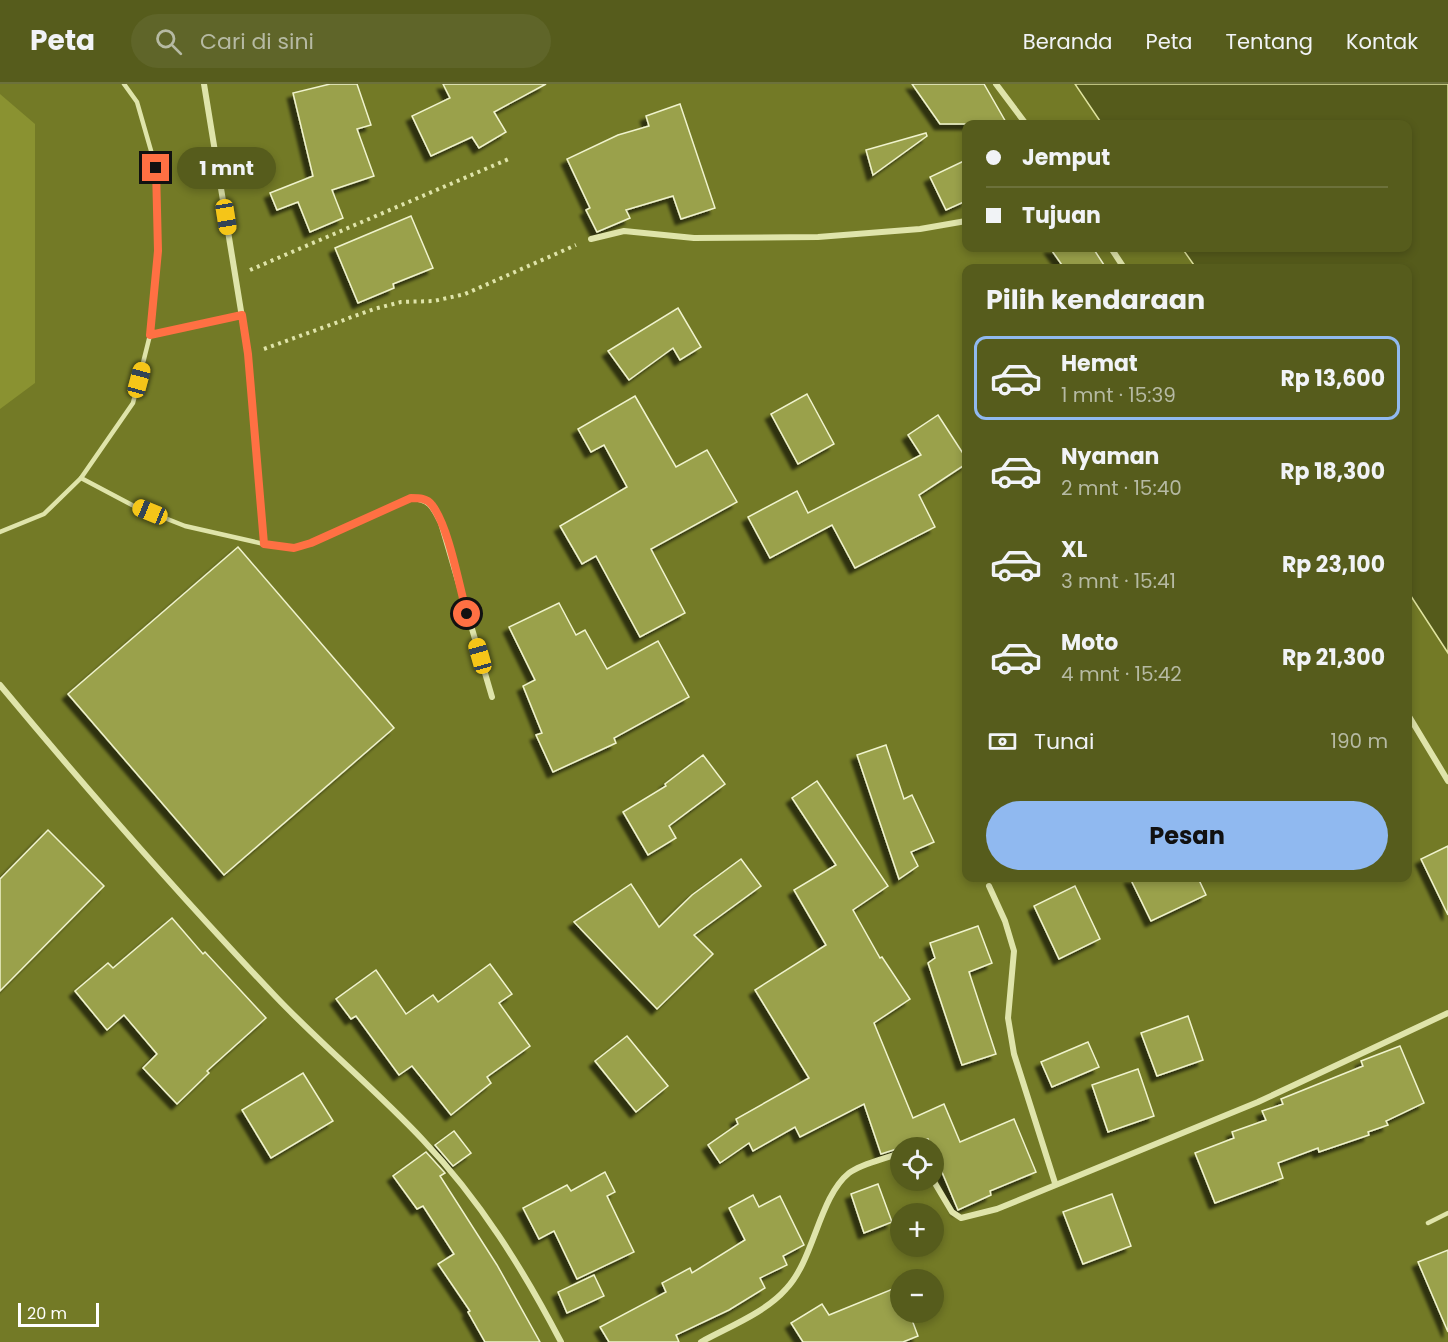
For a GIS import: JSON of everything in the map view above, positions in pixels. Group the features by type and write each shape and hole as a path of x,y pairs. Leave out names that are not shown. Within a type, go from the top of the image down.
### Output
{"street":[{"path":"204,84 248,354 264,544 294,548 411,498 424,499 432,504 441,523 492,697"},
{"path":"996,84 1023,120"},
{"path":"591,239 624,231 694,238 818,237 920,229 962,222"},
{"path":"0,685 125,831 255,974 310,1032 423,1140 501,1236 561,1342"},
{"path":"1412,721 1448,781"},
{"path":"989,886 1005,921 1014,951 1008,1018 1014,1054 1055,1183"},
{"path":"940,1191 952,1212 961,1218 997,1209 1055,1183 1258,1102 1448,1013"},
{"path":"701,1342 766,1305 786,1290 799,1273 838,1184 850,1172 890,1157"}],"lane":[{"path":"0,532 45,514 81,478 133,403 150,335 158,251 156,168 137,102 124,84"},
{"path":"150,335 242,315"},
{"path":"81,478 132,505 186,526 264,544"},
{"path":"1428,1223 1448,1213"}],"path":[{"path":"236,277 511,158"},
{"path":"248,354 374,309 401,302 434,302 465,294 591,239"}],"shaded area":[{"path":"1075,84 1448,84 1448,653 1412,598 1412,264 1193,264 1185,252 1412,252 1412,120 1099,120"},
{"path":"0,94 35,124 35,383 0,409"}],"building":[{"path":"330,84 357,84 371,125 357,129 374,176 332,190 343,218 310,232 298,202 277,210 270,193 313,176 293,93"},
{"path":"443,84 546,84 494,112 506,132 479,148 472,137 431,156 412,116 450,98"},
{"path":"912,84 984,84 1005,120 962,120 962,124 940,124"},
{"path":"680,104 715,208 681,219 673,196 626,210 630,218 597,232 586,210 590,208 567,159 618,135 649,126 646,116"},
{"path":"926,133 927,136 873,175 866,150"},
{"path":"962,162 962,203 946,210 930,177"},
{"path":"411,216 433,268 393,284 394,288 358,303 335,248"},
{"path":"1053,252 1096,252 1103,264 1061,264"},
{"path":"678,308 701,347 680,360 673,348 629,380 608,351"},
{"path":"807,394 834,444 798,464 771,414"},
{"path":"635,396 676,467 707,450 737,502 651,549 685,613 640,637 596,556 582,564 560,526 627,487 604,445 591,452 578,429"},
{"path":"938,415 962,452 962,467 919,495 935,527 855,568 832,525 770,558 748,517 797,491 808,513 921,455 908,435"},
{"path":"238,547 394,728 224,875 68,694"},
{"path":"559,603 576,635 585,630 607,669 658,641 689,697 614,738 616,743 553,772 536,735 542,733 523,686 535,680 509,627"},
{"path":"886,745 904,799 912,795 934,842 911,852 918,866 899,879 857,755"},
{"path":"703,755 725,784 669,826 676,838 648,855 623,812 666,786 665,784"},
{"path":"817,781 888,886 853,910 880,958 882,957 910,999 874,1023 913,1118 944,1104 960,1142 1014,1119 1036,1172 990,1191 991,1195 958,1210 944,1177 944,1137 890,1137 890,1151 881,1154 864,1104 800,1137 795,1127 753,1151 749,1143 720,1163 708,1145 738,1124 736,1119 809,1078 755,990 826,945 794,890 836,865 792,798"},
{"path":"48,830 104,886 0,991 0,879"},
{"path":"1448,846 1448,915 1421,859"},
{"path":"741,859 761,886 694,935 713,954 657,1009 574,922 631,884 659,927 692,895"},
{"path":"1132,882 1200,882 1206,895 1151,921"},
{"path":"1075,886 1100,939 1059,959 1034,906"},
{"path":"172,918 203,954 205,952 266,1018 207,1071 209,1073 177,1104 143,1068 157,1054 124,1015 107,1030 75,991 108,963 113,968"},
{"path":"978,926 992,963 969,972 996,1054 962,1065 928,963 935,958 930,943"},
{"path":"490,964 512,994 499,1003 530,1046 487,1077 491,1083 451,1115 412,1066 399,1075 356,1016 351,1019 336,999 376,970 406,1014 433,995 438,1002"},
{"path":"1188,1016 1203,1060 1157,1076 1141,1033"},
{"path":"627,1036 668,1086 636,1112 595,1061"},
{"path":"1088,1042 1099,1067 1052,1087 1041,1062"},
{"path":"1400,1046 1424,1103 1386,1121 1388,1125 1368,1132 1369,1135 1319,1152 1318,1148 1278,1163 1283,1178 1215,1203 1195,1153 1234,1138 1232,1132 1266,1120 1262,1111 1283,1104 1281,1099 1363,1066 1361,1061"},
{"path":"1138,1069 1154,1116 1108,1132 1092,1085"},
{"path":"303,1073 333,1121 271,1158 242,1110"},
{"path":"454,1131 471,1153 453,1166 435,1145"},
{"path":"426,1152 445,1173 440,1176 497,1265 540,1342 485,1342 468,1312 470,1311 438,1264 454,1254 423,1206 417,1209 393,1176"},
{"path":"605,1172 615,1192 607,1196 634,1252 577,1279 554,1231 539,1239 523,1208 567,1185 571,1191"},
{"path":"878,1184 890,1217 890,1223 864,1233 851,1194"},
{"path":"1112,1194 1131,1246 1083,1264 1063,1212"},
{"path":"753,1195 759,1207 780,1196 804,1245 783,1256 787,1265 760,1278 765,1288 729,1310 676,1335 679,1342 609,1342 600,1327 666,1292 662,1283 690,1268 692,1273 745,1240 729,1208"},
{"path":"1448,1250 1448,1332 1418,1262"},
{"path":"594,1275 604,1296 567,1313 558,1292"},
{"path":"890,1290 890,1323 913,1323 918,1336 903,1342 803,1342 791,1323 822,1304 829,1315"}],"route":[{"path":"156,168 158,251 150,335 242,315 248,354 264,544 294,548 311,543 411,498 424,499 432,504 441,523 467,614"}]}
